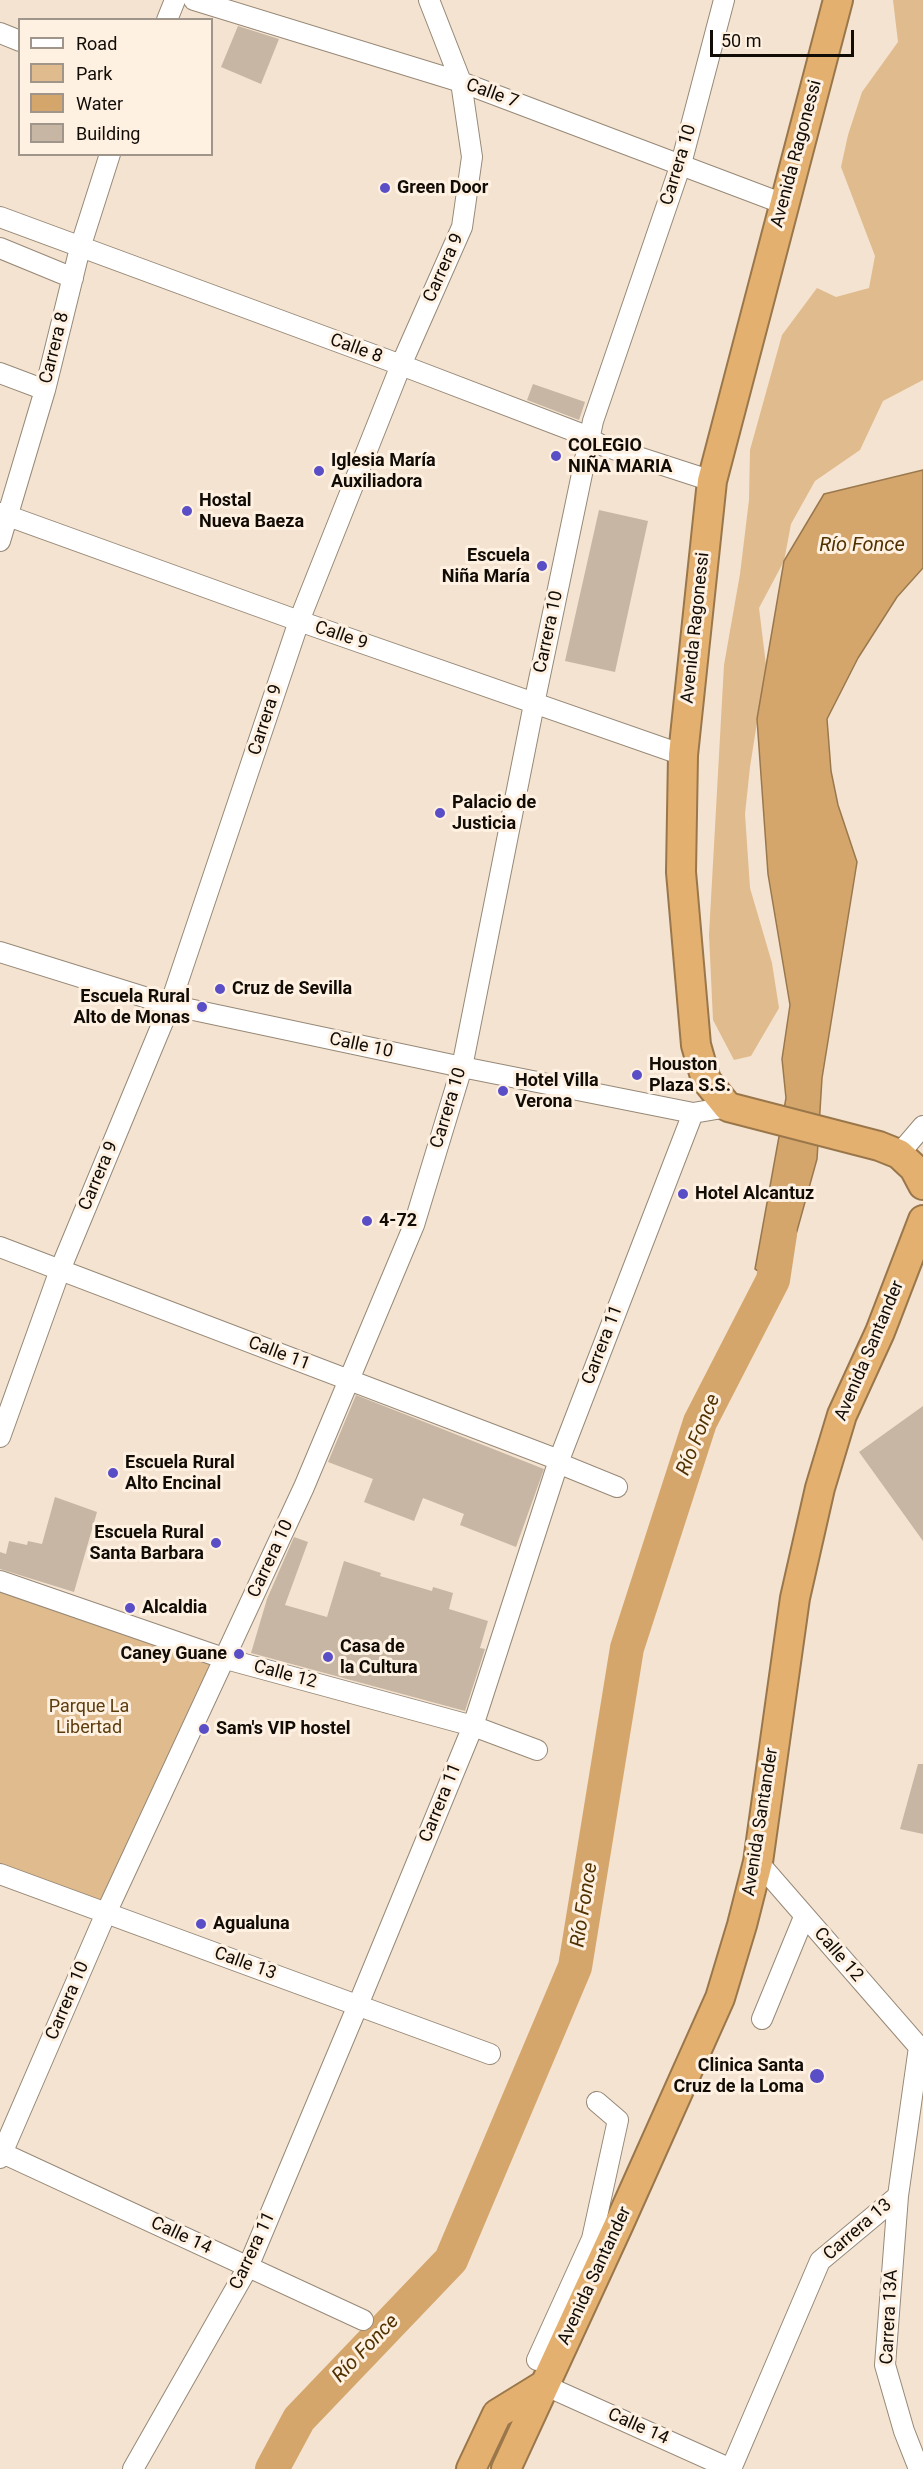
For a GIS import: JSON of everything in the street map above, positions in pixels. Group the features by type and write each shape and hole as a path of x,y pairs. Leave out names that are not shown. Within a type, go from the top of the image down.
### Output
{"highway":[{"name":"Avenida Ragonessi","path":"740,1110 706,1080 696,1045 681,872 683,754 712,481 838,0"},
{"path":"740,1110 889,1150 914,1168 923,1185"},
{"name":"Avenida Santander","path":"506,2469 541,2373 620,2224 720,1998 758,1862 795,1599 820,1488 842,1415 880,1332 922,1229"},
{"path":"471,2469 497,2414 541,2373"}],"street":[{"path":"168,18 175,0"},
{"name":"Calle 7","path":"194,0 461,82 784,204"},
{"name":"Carrera 9","path":"0,1437 60,1270 170,1005 299,621 401,365 462,227 472,157 461,82 429,0"},
{"name":"Carrera 10","path":"1,2154 106,1913 304,1487 414,1225 462,1067 589,438 681,164 724,0"},
{"path":"0,33 18,40"},
{"name":"Carrera 8","path":"0,541 5,514 45,390 80,248 109,156"},
{"name":"Calle 8","path":"0,217 401,365 589,438 601,445 712,481"},
{"path":"0,248 73,278"},
{"path":"0,373 45,390"},
{"name":"Calle 9","path":"5,514 299,621 683,754"},
{"name":"Calle 10","path":"0,952 170,1005 693,1113 740,1110"},
{"name":"Carrera 11","path":"133,2469 248,2267 358,2005 473,1726 558,1461 693,1113"},
{"path":"889,1150 923,1126"},
{"name":"Calle 11","path":"0,1247 558,1461 617,1487"},
{"name":"Calle 12","path":"0,1581 226,1659 473,1726 537,1750"},
{"name":"Calle 12","path":"758,1862 919,2048"},
{"name":"Calle 13","path":"0,1874 490,2054"},
{"path":"762,2019 804,1917"},
{"name":"Carrera 13","path":"731,2469 820,2260 898,2196 919,2048"},
{"path":"541,2373 592,2239 618,2120 597,2102"},
{"name":"Calle 14","path":"1,2154 363,2320"},
{"name":"Carrera 13A","path":"898,2196 885,2365 904,2431 919,2469"},
{"name":"Calle 14","path":"541,2373 731,2469"}],"green space":[{"path":"893,0 923,0 923,380 883,401 860,450 815,481 791,524 784,561 759,608 766,665 745,814 750,888 772,963 779,1008 751,1056 734,1060 713,1020 709,935 724,665 740,574 749,500 750,450 782,335 817,288 836,297 869,288 875,256 841,167 848,135 862,92 898,42"},
{"name":"Parque La Libertad","path":"0,1591 211,1664 98,1909 0,1874"}],"water":[{"name":"Río Fonce","path":"923,470 923,568 897,597 858,658 827,719 831,771 838,805 857,862 822,1078 817,1159 785,1274 773,1280 755,1269 786,1098 782,1059 790,1005 768,874 757,719 784,561 824,494"}],"building":[{"path":"238,26 279,39 261,84 221,67"},
{"path":"533,384 585,402 579,420 527,400"},
{"path":"599,510 648,521 615,672 565,661"},
{"path":"356,1395 544,1469 516,1547 460,1525 464,1514 423,1498 414,1521 364,1502 373,1479 328,1462"},
{"path":"923,1406 923,1541 859,1452"},
{"path":"55,1497 97,1512 74,1592 0,1569 0,1552 6,1554 9,1541 27,1545 28,1541 42,1544"},
{"path":"294,1537 308,1542 285,1605 327,1617 344,1561 381,1573 380,1576 432,1591 433,1587 453,1593 449,1609 488,1621 480,1648 485,1649 465,1711 251,1653 267,1599"},
{"path":"918,1764 923,1764 923,1834 900,1829"}],"waterway":[{"name":"Río Fonce","path":"272,2469 299,2419 451,2260 575,1967 627,1648 700,1422 773,1280 780,1234"}],"place":[{"name":"Green Door","path":"385,188"},
{"name":"COLEGIO NIÑA MARIA","path":"556,456"},
{"name":"Iglesia María Auxiliadora","path":"319,471"},
{"name":"Hostal Nueva Baeza","path":"187,511"},
{"name":"Escuela Niña María","path":"542,566"},
{"name":"Palacio de Justicia","path":"440,813"},
{"name":"Cruz de Sevilla","path":"220,989"},
{"name":"Escuela Rural Alto de Monas","path":"202,1007"},
{"name":"Houston Plaza S.S.","path":"637,1075"},
{"name":"Hotel Villa Verona","path":"503,1091"},
{"name":"Hotel Alcantuz","path":"683,1194"},
{"name":"4-72","path":"367,1221"},
{"name":"Escuela Rural Alto Encinal","path":"113,1473"},
{"name":"Escuela Rural Santa Barbara","path":"216,1543"},
{"name":"Alcaldia","path":"130,1608"},
{"name":"Caney Guane","path":"239,1654"},
{"name":"Casa de la Cultura","path":"328,1657"},
{"name":"Sam's VIP hostel","path":"204,1729"},
{"name":"Agualuna","path":"201,1924"},
{"name":"Clinica Santa Cruz de la Loma","path":"817,2076"}]}
